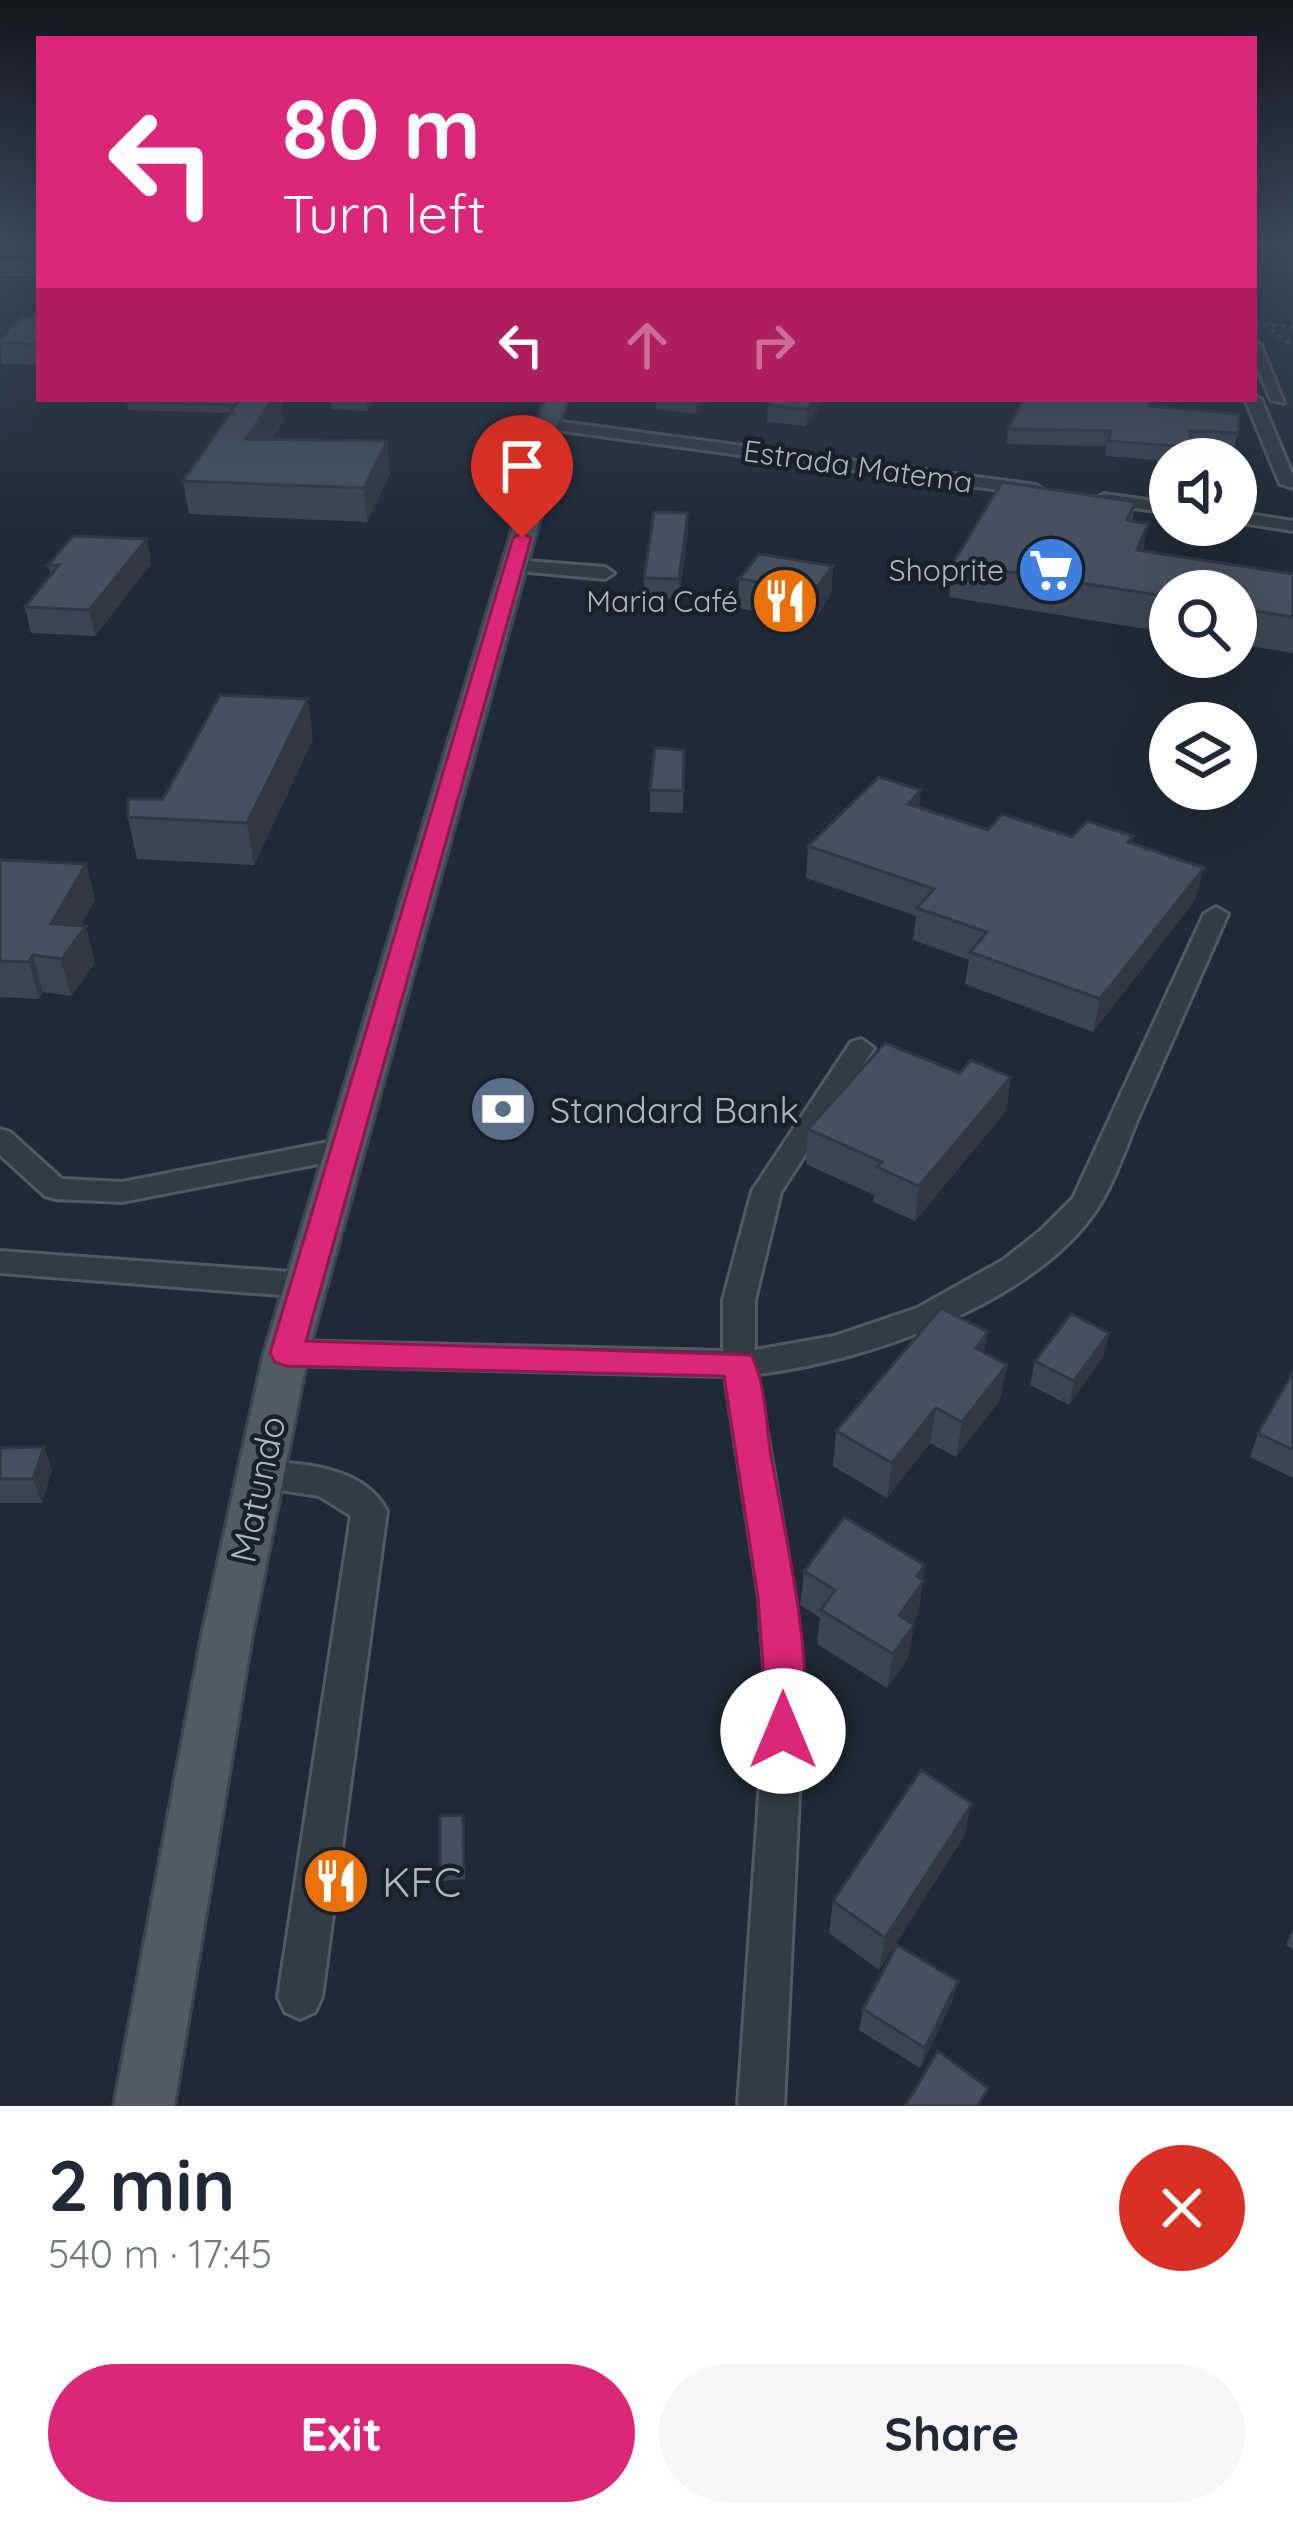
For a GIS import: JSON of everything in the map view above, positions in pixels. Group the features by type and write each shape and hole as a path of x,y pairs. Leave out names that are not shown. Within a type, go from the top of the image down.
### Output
{"main road":[{"name":"Matundo","path":"144,2106 176,1905 286,1353 514,566 552,412"}],"street":[{"path":"1257,350 1286,401"},
{"path":"1256,402 1290,484 1290,525 1257,520"},
{"name":"Estrada Matema","path":"552,412 1051,492"},
{"path":"1075,495 1149,505"},
{"path":"514,566 605,573"},
{"path":"286,1353 739,1364 805,1356 926,1319 1060,1232 1085,1204 1216,914"},
{"path":"761,2106 785,1692 777,1597 739,1364 742,1280 767,1191 861,1048"},
{"path":"0,1139 55,1189 122,1192 344,1149"},
{"path":"0,1262 305,1285"},
{"path":"260,1475 328,1481 353,1492 369,1511 299,1997"}],"building":[{"path":"127,402 238,402 236,405"},
{"path":"238,402 271,402 246,439 387,441 364,488 183,481"},
{"path":"770,402 812,402 807,410"},
{"path":"1022,402 1150,402 1149,406 1239,414 1238,433 1190,431 1191,438 1149,438 1149,444 1107,441 1111,431 1008,429"},
{"path":"1002,482 1136,502 1127,520 1148,524 1137,550 1293,574 1293,617 1257,611 1257,570 1149,570 1149,594 953,563"},
{"path":"654,512 688,513 679,579 644,578"},
{"path":"73,536 147,539 89,610 25,607 59,565 48,565"},
{"path":"759,554 833,566 818,586 739,579"},
{"path":"220,695 308,699 247,823 128,817 128,799 163,799"},
{"path":"655,748 684,750 683,791 650,790"},
{"path":"879,777 921,790 908,804 988,830 1002,814 1072,837 1087,821 1133,836 1128,842 1204,868 1100,999 970,952 987,932 917,908 934,889 808,846"},
{"path":"0,860 86,864 51,924 86,926 62,959 33,955 29,962 0,961"},
{"path":"885,1043 960,1073 971,1060 1011,1077 919,1186 877,1167 882,1162 808,1129"},
{"path":"941,1308 988,1332 976,1348 1007,1365 962,1422 936,1408 892,1463 836,1431"},
{"path":"1071,1314 1109,1333 1074,1381 1035,1361"},
{"path":"1293,1372 1293,1450 1258,1433"},
{"path":"44,1447 33,1479 0,1479 0,1448"},
{"path":"844,1517 925,1565 917,1576 924,1581 899,1615 914,1625 893,1654 821,1610 835,1590 804,1571"},
{"path":"921,1770 972,1804 885,1938 833,1901"},
{"path":"463,1815 464,1868 440,1870 440,1816"},
{"path":"897,1945 958,1981 925,2048 863,2009"},
{"path":"938,2051 988,2088 978,2106 905,2106"}],"place":[{"name":"Shoprite","path":"1051,570"},
{"name":"Maria Café","path":"785,601"},
{"name":"Standard Bank","path":"503,1109"},
{"name":"KFC","path":"336,1881"}],"route":[{"path":"522,538 286,1353 739,1364 777,1597 785,1692 783,1731"}]}
